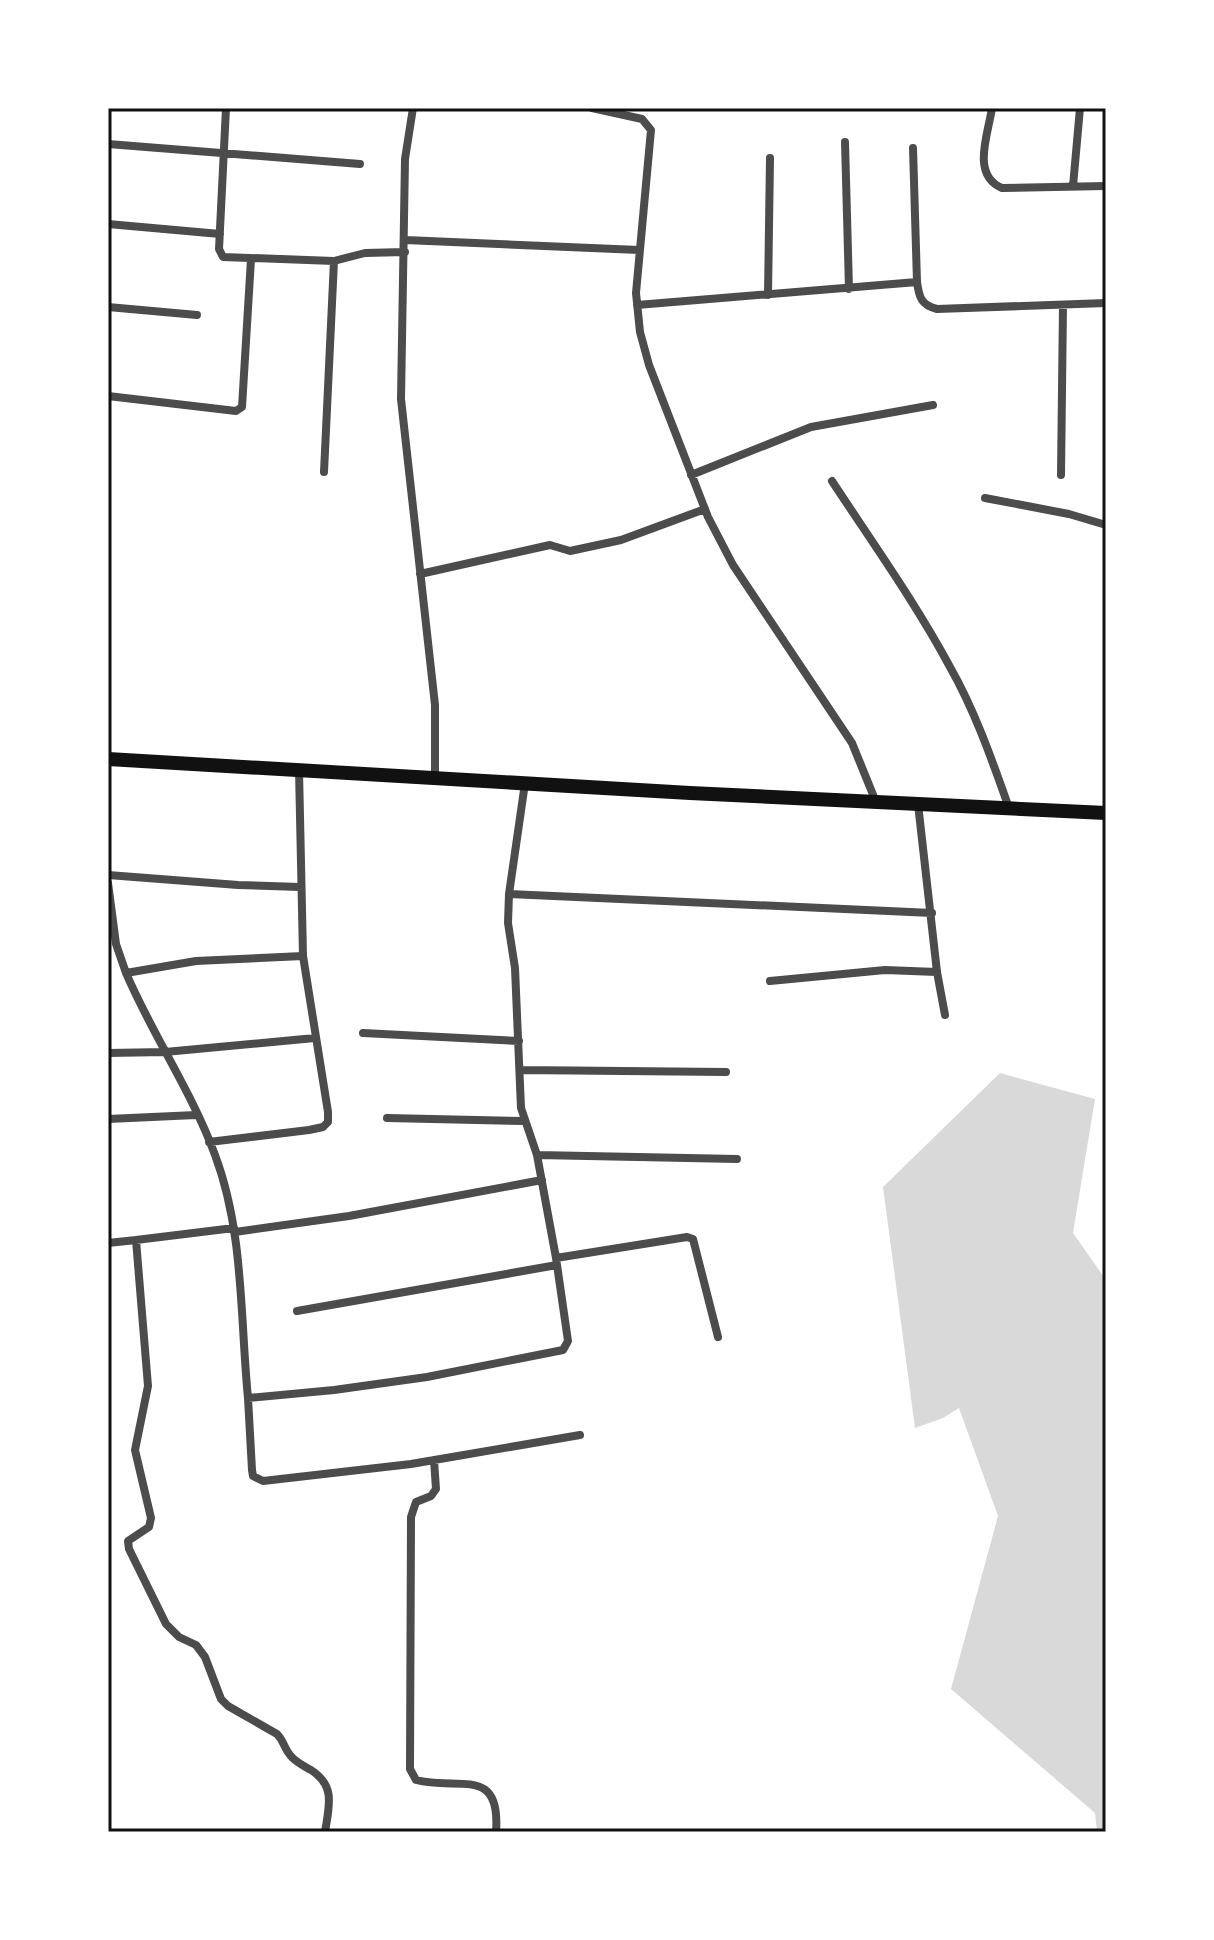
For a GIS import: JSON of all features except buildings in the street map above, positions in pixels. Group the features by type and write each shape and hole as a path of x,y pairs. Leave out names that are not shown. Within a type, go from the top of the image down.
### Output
{"main road":[{"path":"108,759 1106,813"}],"street":[{"path":"226,108 219,249 223,257 334,261 365,253 405,252"},
{"path":"413,108 405,159 401,399 435,705 435,778"},
{"path":"592,108 642,119 651,130 639,250 637,305 640,332 649,365 691,475 733,565 852,743 876,802"},
{"path":"992,108 983,164 985,176 992,184 1002,188 1106,186"},
{"path":"1073,186 1080,108"},
{"path":"845,142 849,289"},
{"path":"108,144 360,164"},
{"path":"913,148 917,282 920,299 928,307 1106,303"},
{"path":"768,295 770,158"},
{"path":"108,224 220,234"},
{"path":"405,240 639,250"},
{"path":"108,396 236,411 242,407 251,259"},
{"path":"324,472 334,261"},
{"path":"637,305 917,282"},
{"path":"1061,475 1063,305"},
{"path":"108,307 197,315"},
{"path":"691,475 811,427 933,405"},
{"path":"832,481 913,603 952,669 987,748 1009,808"},
{"path":"985,498 1069,514 1106,525"},
{"path":"420,574 550,545 570,551 621,540 705,509"},
{"path":"209,1142 309,1130 323,1127 328,1122 303,956 299,770"},
{"path":"248,1398 427,1377 563,1350 568,1341 537,1155 521,1108 515,968 508,923 509,894 525,783"},
{"path":"918,804 937,972 945,1015"},
{"path":"108,875 300,887"},
{"path":"108,883 116,944 126,973 209,1142 227,1193 234,1230 252,1470 258,1480 292,1479 434,1460 580,1435"},
{"path":"509,894 932,913"},
{"path":"126,973 196,961 303,956"},
{"path":"770,981 885,970 937,972"},
{"path":"363,1033 519,1041"},
{"path":"108,1053 165,1052 315,1038"},
{"path":"520,1070 726,1072"},
{"path":"108,1119 196,1115"},
{"path":"387,1118 525,1121"},
{"path":"537,1155 737,1159"},
{"path":"108,1243 349,1216 542,1180"},
{"path":"297,1311 687,1237 693,1239 718,1337"},
{"path":"136,1240 148,1386 135,1450 151,1518 149,1527 128,1541 129,1549 166,1624 179,1637 196,1645 205,1657 221,1699 277,1734 284,1740 291,1756 320,1776 328,1786 331,1797 325,1832"},
{"path":"434,1460 436,1489 431,1496 416,1502 411,1517 410,1769 416,1780 428,1783 477,1783 489,1791 498,1811 496,1832"}],"shaded area":[{"path":"1000,1073 1095,1099 1073,1233 1106,1280 1106,1832 1097,1832 1095,1813 951,1689 998,1516 959,1408 943,1418 915,1428 883,1187"}]}
